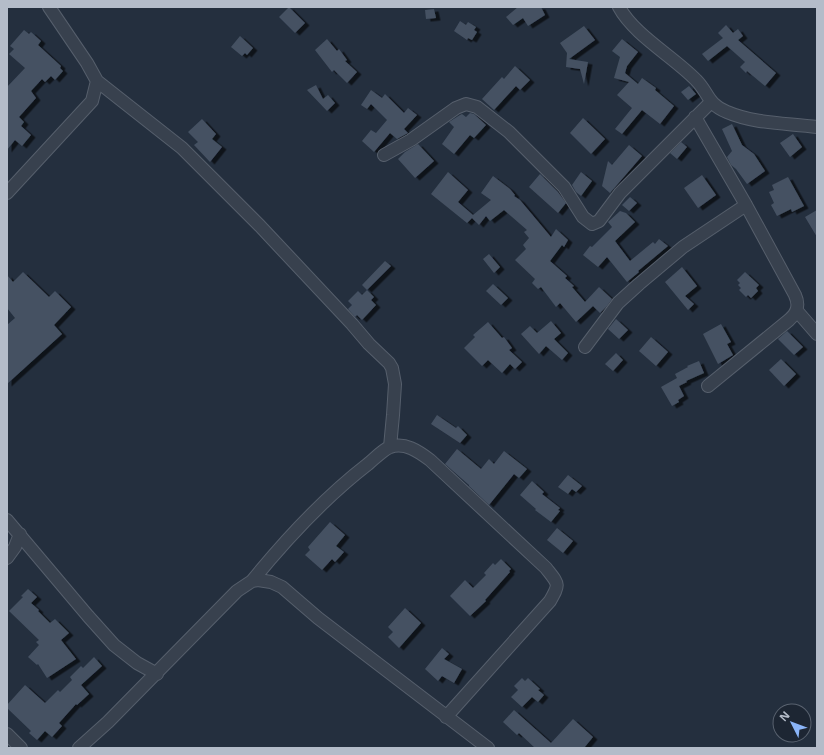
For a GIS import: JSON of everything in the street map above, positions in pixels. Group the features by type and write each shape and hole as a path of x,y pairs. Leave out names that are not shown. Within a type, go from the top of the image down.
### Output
{"street":[{"path":"49,7 87,63 97,81 182,148 260,226 369,344 389,363 392,368 395,384 390,447"},
{"path":"619,7 622,13 635,28 696,80 711,102 717,107 728,113 750,120 817,127"},
{"path":"7,193 92,101 97,81"},
{"path":"384,155 411,140 456,108 466,104 477,107 509,132 554,176 564,187 584,218 592,224 599,221 620,193 673,142 711,102"},
{"path":"696,117 746,205 797,300 796,311 789,320 708,386"},
{"path":"584,347 626,295 683,247 746,205"},
{"path":"796,311 817,334"},
{"path":"78,748 108,722 157,674 237,591 252,581 282,545 324,501 358,471 390,447 405,446 417,451 430,460 546,568 556,581 557,588 550,601 446,716"},
{"path":"7,520 114,645 137,663 157,674"},
{"path":"7,558 15,547 20,534"},
{"path":"252,581 258,580 271,582 282,587 318,618 488,748"},
{"path":"7,734 21,748"}],"building":[{"path":"289,7 305,23 295,33 279,17"},
{"path":"518,7 541,7 545,15 528,26 523,18 513,25 506,17"},
{"path":"434,9 436,18 426,19 425,10"},
{"path":"460,21 466,25 468,22 476,27 474,30 477,32 472,40 468,38 467,40 454,31"},
{"path":"726,25 733,33 738,29 743,36 738,40 776,73 765,86 740,67 745,62 727,46 708,61 702,54 723,38 718,33"},
{"path":"584,26 595,40 569,59 588,62 584,84 580,69 566,67 567,53 560,43"},
{"path":"24,30 29,34 31,32 41,41 38,45 61,66 60,68 63,71 55,80 51,76 45,82 42,79 31,91 36,98 19,117 24,122 21,126 31,135 22,146 15,140 7,150 7,87 25,68 9,54 14,49 10,46"},
{"path":"240,36 253,48 247,55 245,53 242,56 231,47"},
{"path":"327,39 337,51 339,49 347,60 345,61 357,72 347,83 334,70 332,72 315,50"},
{"path":"622,39 638,52 627,66 625,73 638,84 642,78 656,88 655,90 674,106 660,124 642,110 622,134 615,129 632,108 617,95 629,82 614,78 620,57 612,51"},
{"path":"515,66 530,80 520,90 516,86 494,110 482,99 502,77 504,79"},
{"path":"316,85 323,99 328,95 335,103 327,111 307,90"},
{"path":"689,86 696,94 688,100 681,92"},
{"path":"371,90 382,98 385,94 404,113 408,108 417,115 404,129 408,133 397,139 390,133 374,152 362,141 371,130 376,133 387,120 371,104 367,109 361,105"},
{"path":"470,113 474,114 486,125 474,138 470,135 454,154 442,144 454,127 449,122 462,114 466,117"},
{"path":"583,118 605,139 591,154 570,133"},
{"path":"202,119 216,134 212,139 222,147 210,162 194,145 198,142 188,132"},
{"path":"732,124 742,145 754,154 765,171 747,184 736,169 731,165 727,157 732,151 722,129"},
{"path":"793,134 802,147 790,157 780,143"},
{"path":"681,142 687,147 677,159 670,153"},
{"path":"418,144 434,161 415,178 398,159 405,152"},
{"path":"629,145 642,156 610,193 602,186 608,161 612,165"},
{"path":"448,172 468,190 458,202 473,215 491,200 481,193 493,176 510,189 515,195 514,196 520,200 551,237 556,229 568,240 564,247 562,245 550,261 567,276 565,278 574,286 572,287 585,302 599,287 612,299 607,306 600,313 593,306 576,322 560,303 556,307 541,287 538,289 532,283 535,279 515,260 526,249 523,245 529,238 524,232 527,230 504,210 490,221 486,216 479,225 472,218 467,223 431,194"},
{"path":"581,172 592,181 581,196 576,192 572,185"},
{"path":"540,174 558,192 566,203 558,213 529,187"},
{"path":"702,175 716,195 698,208 684,188"},
{"path":"788,177 804,206 792,212 791,209 777,216 771,205 774,203 769,192 774,190 772,185"},
{"path":"630,197 637,203 629,211 622,205"},
{"path":"817,210 817,237 805,217"},
{"path":"620,211 626,213 635,222 615,241 630,261 653,242 655,244 659,239 668,246 627,282 607,257 598,267 583,255 590,246 592,247 612,227 608,222"},
{"path":"489,254 500,267 494,273 483,259"},
{"path":"385,261 391,266 367,290 362,285"},
{"path":"682,267 697,286 685,296 694,304 688,310 665,282"},
{"path":"23,272 49,297 55,291 71,307 54,325 62,334 7,384 7,325 15,318 7,308 7,275 13,282"},
{"path":"745,272 759,285 756,288 758,291 751,298 748,295 746,297 739,290 741,288 738,285 740,283 737,280"},
{"path":"493,284 508,298 501,305 486,291"},
{"path":"367,290 374,297 371,300 376,305 362,320 357,315 355,317 348,309 352,305 348,301 358,291 362,295"},
{"path":"616,319 628,330 619,339 608,329"},
{"path":"551,321 561,333 554,339 568,353 562,360 546,346 539,354 521,334 530,326 537,333"},
{"path":"488,322 502,338 504,337 512,348 509,350 522,362 515,369 510,364 502,373 488,360 482,366 464,348 475,337 473,335"},
{"path":"721,324 731,342 727,344 733,355 718,364 703,334"},
{"path":"787,331 803,347 794,355 778,339"},
{"path":"651,337 668,352 656,366 639,351"},
{"path":"616,353 623,360 613,371 605,364"},
{"path":"781,359 796,374 784,386 769,370"},
{"path":"699,361 704,373 686,381 687,382 679,386 684,396 678,400 679,402 672,406 661,387 677,378 675,374 688,367 687,366"},
{"path":"437,415 456,428 458,426 467,435 460,443 431,424"},
{"path":"457,449 481,469 489,459 494,464 504,451 527,469 519,478 514,474 489,505 445,464"},
{"path":"568,475 582,486 576,492 572,489 568,494 558,487"},
{"path":"532,481 544,492 542,494 560,508 558,510 560,511 551,522 535,510 536,509 520,495"},
{"path":"330,522 345,535 336,546 344,552 335,562 332,559 322,570 305,555 310,550 308,547"},
{"path":"557,528 573,541 563,553 547,540"},
{"path":"501,559 511,569 509,571 510,572 485,600 486,601 470,616 450,596 465,580 473,588 486,575 484,573 493,563 495,565"},
{"path":"28,589 37,597 31,603 39,610 38,611 50,623 55,619 69,633 61,640 76,659 47,678 38,664 37,665 28,657 39,645 36,642 39,640 9,611 23,597 21,596"},
{"path":"405,608 421,623 399,648 388,637 393,632 388,627"},
{"path":"442,648 449,654 444,659 462,669 454,683 442,676 438,681 425,669"},
{"path":"94,657 102,666 81,685 89,694 77,705 76,704 59,723 62,726 52,737 45,731 37,740 29,733 31,731 7,708 7,705 25,685 45,703 58,690 60,692 72,680 70,677 81,666 83,668"},
{"path":"522,678 525,681 528,678 544,695 538,702 532,697 522,707 511,697 518,690 514,686"},
{"path":"514,710 551,743 573,719 593,737 584,748 535,748 519,733 517,735 503,722"}]}
